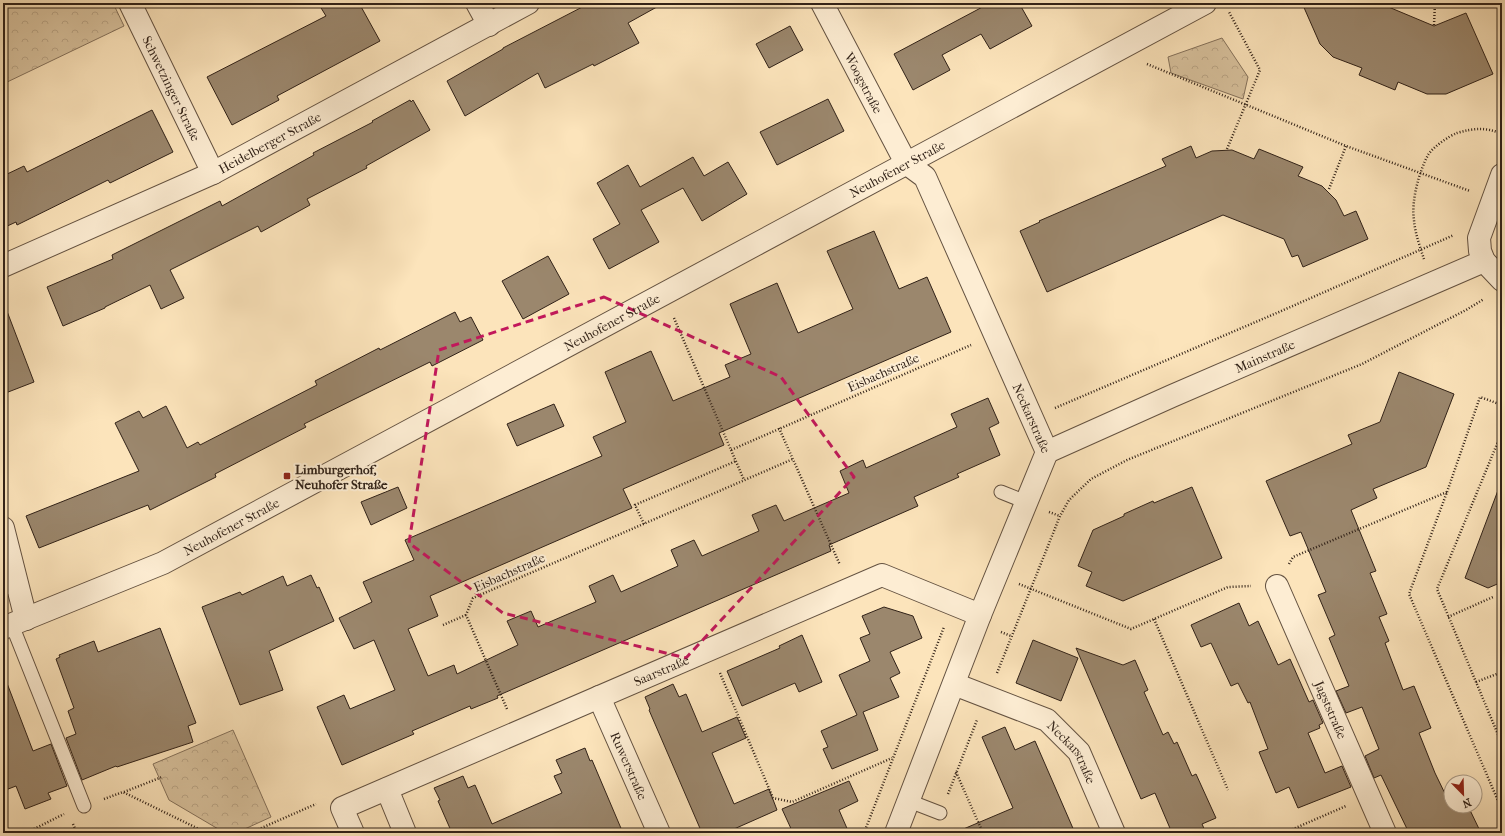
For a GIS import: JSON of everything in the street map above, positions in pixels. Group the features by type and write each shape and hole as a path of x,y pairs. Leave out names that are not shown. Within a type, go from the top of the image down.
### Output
{"street":[{"name":"Schwetzinger Straße","path":"130,3 213,173"},
{"path":"477,3 489,25"},
{"name":"Heidelberger Straße","path":"3,266 213,173 528,3"},
{"name":"Woogstraße","path":"822,3 906,164"},
{"name":"Neuhofener Straße","path":"14,624 163,563 1205,3"},
{"name":"Neckarstraße","path":"896,833 980,615 1046,452 925,177 906,164"},
{"path":"1502,175 1479,238 1480,251 1484,261 1502,280"},
{"name":"Mainstraße","path":"1046,452 1484,261"},
{"path":"3,528 14,624"},
{"name":"Saarstraße","path":"342,808 518,734 599,697 882,575 980,615"},
{"name":"Jagststraße","path":"1277,586 1385,833"},
{"name":"Neckarstraße","path":"954,684 1047,720 1079,752 1114,833"},
{"name":"Ruwerstraße","path":"599,697 659,833"},
{"path":"386,789 405,833"},
{"path":"342,808 353,833"}],"lane":[{"path":"1001,492 1026,502"},
{"path":"14,624 84,806"},
{"path":"909,801 940,813"}],"path":[{"path":"1434,25 1435,3"},
{"path":"1227,149 1260,70 1228,10"},
{"path":"1133,42 1144,63 1346,146 1493,199"},
{"path":"1434,284 1420,248 1413,220 1414,194 1429,154 1448,136 1469,129 1489,128 1502,134"},
{"path":"1329,189 1346,146"},
{"path":"1031,418 1279,312 1420,248 1461,232 1479,238"},
{"path":"664,294 744,480"},
{"path":"940,813 1060,516 1069,500 1091,479 1127,460 1362,364 1487,298"},
{"name":"Eisbachstraße","path":"731,450 995,334"},
{"path":"1502,405 1480,397 1409,594 1502,810"},
{"path":"779,428 851,589"},
{"path":"1502,432 1437,590 1502,744"},
{"name":"Eisbachstraße","path":"466,615 473,598 793,459"},
{"path":"644,524 635,505 736,461"},
{"path":"996,575 1131,629 1228,587 1277,586 1293,557 1447,492"},
{"path":"1448,616 1493,596"},
{"path":"443,625 466,615 518,734"},
{"path":"1154,619 1228,790"},
{"path":"710,650 774,798 792,802 893,758"},
{"path":"1476,682 1502,672"},
{"path":"956,772 982,833"},
{"path":"26,833 68,812 162,777"},
{"path":"123,792 207,833"},
{"path":"1284,833 1369,796"},
{"path":"250,833 324,800 342,808"}],"highlighted area":[{"path":"604,297 781,377 854,477 686,658 503,613 409,543 439,350"}],"green space":[{"path":"3,3 113,3 124,26 3,84"},
{"path":"1222,38 1248,77 1243,99 1171,73 1168,57"},
{"path":"233,730 271,817 236,833 225,833 169,800 153,764"}],"building":[{"path":"318,3 359,3 380,41 277,96 279,100 232,125 207,77 326,16"},
{"path":"590,3 664,3 628,23 639,43 594,66 593,64 545,88 538,73 465,116 447,81 503,48"},
{"path":"990,3 1019,3 1032,26 990,49 981,34 942,55 950,70 913,90 894,54"},
{"path":"1302,3 1379,3 1434,26 1466,13 1493,74 1446,94 1427,94 1398,82 1395,90 1359,75 1362,68 1333,57 1320,44"},
{"path":"790,26 803,50 769,68 756,44"},
{"path":"828,99 844,131 777,165 760,132"},
{"path":"410,100 411,102 413,100 430,130 366,166 367,168 307,199 310,205 261,232 258,226 170,270 184,298 161,309 150,285 105,308 63,326 47,287 113,259 112,255 220,201 222,206 314,155 313,153 373,122 372,121"},
{"path":"152,110 173,152 110,183 108,180 17,225 16,222 3,228 3,176 24,166 27,172"},
{"path":"1191,146 1196,158 1212,151 1232,150 1254,159 1259,149 1303,167 1298,176 1322,186 1336,200 1344,216 1356,211 1368,239 1303,267 1298,255 1292,257 1284,239 1223,215 1047,292 1020,231 1040,222 1039,221 1166,166 1162,159"},
{"path":"693,157 704,176 728,162 747,194 702,221 683,188 641,210 659,242 609,269 593,239 620,224 597,183 628,165 640,187"},
{"path":"874,231 899,289 927,277 951,332 719,433 724,445 623,489 632,508 430,596 438,616 408,629 428,676 454,665 457,674 518,645 507,621 531,611 538,627 596,602 589,586 613,575 621,592 678,566 671,550 694,540 702,556 759,531 752,515 776,505 784,521 849,493 840,471 863,460 866,468 957,427 951,414 988,398 999,423 989,428 1000,455 957,474 959,477 914,497 918,506 829,545 831,551 497,696 498,698 471,709 470,706 412,731 414,734 342,765 317,707 344,695 350,709 395,690 374,640 354,649 339,618 372,602 363,582 414,560 405,540 602,456 593,437 626,422 605,372 651,351 673,401 730,377 725,365 751,354 730,304 777,283 798,333 853,309 827,251"},
{"path":"548,256 569,294 523,319 502,281"},
{"path":"5,306 34,382 3,394 3,307"},
{"path":"455,312 460,322 471,317 483,340 432,366 430,362 304,424 306,427 215,474 216,477 150,510 148,505 39,548 26,516 139,471 115,423 139,411 143,418 166,406 187,448 198,442 200,445 317,385 315,381 379,348 380,350"},
{"path":"1399,372 1454,394 1426,467 1373,489 1377,498 1351,510 1376,571 1370,573 1387,614 1379,617 1389,641 1385,643 1403,690 1414,686 1431,728 1419,733 1443,790 1443,814 1472,814 1481,833 1409,833 1381,775 1374,778 1365,756 1379,749 1362,707 1346,713 1336,691 1349,686 1329,638 1335,635 1318,595 1326,592 1301,532 1290,536 1266,481 1352,444 1348,435 1380,422"},
{"path":"554,404 564,426 517,446 507,424"},
{"path":"1500,485 1502,485 1502,582 1488,588 1465,578"},
{"path":"398,487 407,508 371,525 361,502"},
{"path":"1192,487 1222,558 1123,601 1086,586 1092,572 1078,566 1093,530 1153,501 1154,503"},
{"path":"311,575 317,588 319,587 334,621 269,651 283,690 240,705 202,607 240,592 242,595 283,576 287,586"},
{"path":"1239,603 1249,626 1258,621 1278,665 1290,659 1309,702 1313,700 1323,723 1319,725 1320,728 1308,733 1325,773 1342,766 1351,787 1298,808 1289,787 1276,793 1259,752 1268,749 1250,702 1248,703 1238,683 1231,686 1211,643 1201,647 1191,625"},
{"path":"884,607 913,616 922,638 890,652 900,673 890,678 899,697 863,712 878,750 832,769 823,749 828,747 821,731 857,715 839,675 870,661 860,638 870,634 862,616"},
{"path":"160,628 196,723 188,726 193,742 117,767 116,766 82,780 66,738 76,734 68,711 74,708 56,659 60,657 59,655 94,641 98,652"},
{"path":"802,635 822,682 799,692 795,683 742,706 727,671 780,648 779,646"},
{"path":"1033,640 1078,658 1061,701 1016,683"},
{"path":"1076,648 1123,665 1135,660 1148,690 1144,692 1163,735 1168,732 1174,744 1177,742 1192,776 1196,774 1216,818 1202,824 1206,833 1172,833 1155,793 1141,799"},
{"path":"5,678 33,751 51,744 67,786 48,793 51,799 25,809 16,786 3,791 3,679"},
{"path":"673,684 679,697 686,694 702,732 737,717 746,738 712,753 734,804 769,789 777,810 725,833 702,833 649,710 650,709 645,697"},
{"path":"1005,727 1015,750 1035,741 1075,833 954,833 1013,808 982,737"},
{"path":"585,748 590,761 592,760 623,833 452,833 434,788 463,776 468,788 475,785 492,824 562,793 554,776 562,773 556,760"},
{"path":"849,781 858,801 839,810 849,833 793,833 782,809"}],"place":[{"name":"Limburgerhof, Neuhofer Straße","path":"287,476"}]}
